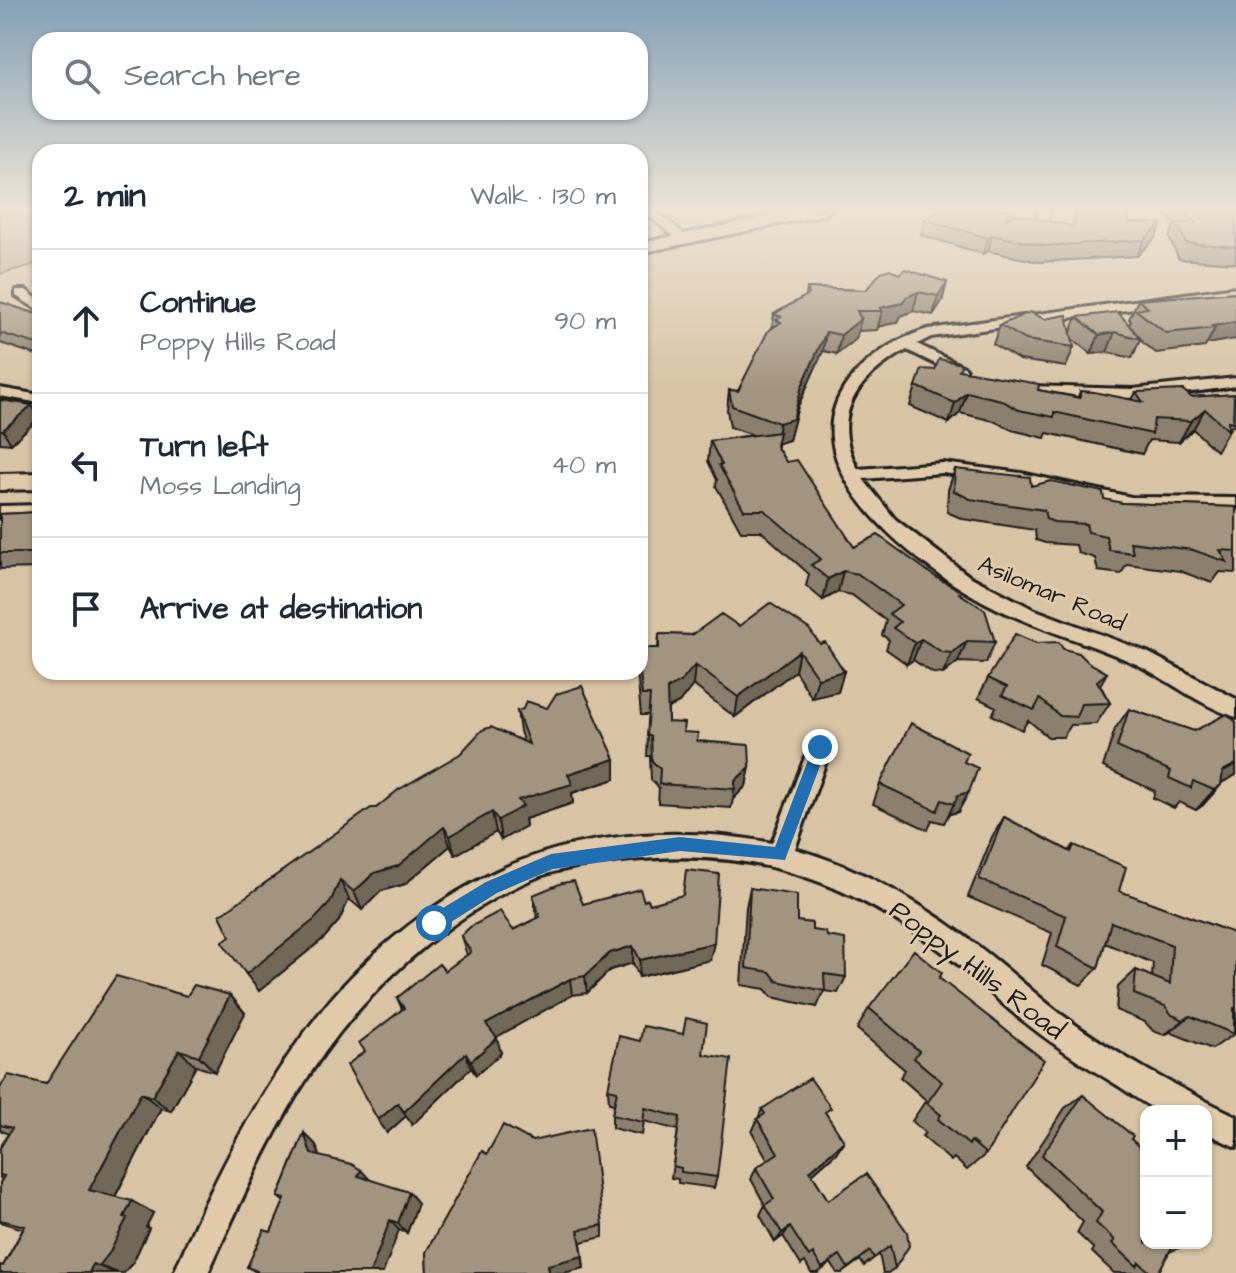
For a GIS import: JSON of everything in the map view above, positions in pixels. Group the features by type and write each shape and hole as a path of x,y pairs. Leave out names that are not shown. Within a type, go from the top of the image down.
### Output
{"street":[{"name":"Asilomar Road","path":"1236,291 928,333 904,343 859,376 839,410 834,430 850,475 902,535 963,583 1142,658 1236,709"},
{"path":"21,293 32,301"},
{"path":"904,343 949,367 975,375"},
{"path":"1013,388 1084,397 1153,394 1236,382"},
{"path":"0,392 32,398"},
{"path":"850,475 943,468 1021,478 1131,502 1236,503"},
{"path":"0,482 32,481"},
{"path":"0,512 32,510"},
{"path":"780,855 820,747"},
{"name":"Poppy Hills Road","path":"191,1273 248,1149 306,1050 380,965 434,923 491,887 551,862 680,844 780,855 860,885 912,914 983,966 1075,1043 1183,1105"},
{"path":"1212,1120 1236,1132"}],"building":[{"path":"891,269 899,274 906,269 947,282 938,296 918,292 906,297 903,303 880,308 882,311 857,311 861,319 841,335 826,332 802,386 793,419 779,423 732,406 729,390 738,391 768,331 781,322 776,320 781,317 774,314 809,294 807,288 866,290 881,272"},
{"path":"1236,292 1236,322 1212,326 1215,328 1166,333 1136,310 1148,308 1138,300"},
{"path":"0,302 32,312 32,343 0,333"},
{"path":"1030,312 1044,319 1067,315 1074,347 1026,340 1000,325"},
{"path":"1118,312 1141,339 1115,332 1099,335 1077,317"},
{"path":"939,359 962,364 959,370 1039,384 1038,390 1080,398 1080,391 1143,402 1136,392 1183,390 1191,397 1236,394 1233,422 1228,421 1228,430 1205,409 1191,421 1154,419 1152,434 1054,412 1054,417 1019,410 1001,400 967,392 955,403 916,386 922,369 935,370"},
{"path":"0,400 32,405 0,430"},
{"path":"779,432 776,446 786,462 797,460 854,547 878,535 937,578 962,591 959,593 985,610 995,642 967,641 952,653 942,652 921,639 915,643 893,628 900,622 889,614 901,605 858,574 843,571 828,579 811,565 821,559 764,510 744,510 719,465 722,465 710,441"},
{"path":"955,469 1030,477 1031,486 1051,481 1103,492 1104,499 1122,503 1236,507 1236,551 1220,550 1227,562 1193,550 1130,542 1133,553 1109,550 1106,536 1088,532 1086,524 1054,522 1046,519 1044,510 970,499 954,491"},
{"path":"32,512 32,553 0,553 0,514"},
{"path":"770,603 809,629 820,644 825,642 844,671 818,678 799,651 738,697 695,665 681,682 667,689 668,722 684,723 683,732 698,733 697,741 749,745 750,767 735,781 735,789 659,784 660,769 652,761 651,736 647,736 650,695 642,695 641,680 648,680 648,648 659,648 659,634 692,635 721,614 739,626"},
{"path":"1015,634 1036,643 1059,642 1063,649 1079,653 1107,673 1097,681 1110,703 1081,704 1076,717 1060,716 1040,699 1034,710 1002,695 1007,687 988,678"},
{"path":"582,686 615,759 568,774 572,784 518,800 523,806 498,820 492,812 450,836 444,827 398,866 374,873 354,892 340,880 330,903 314,920 246,974 222,942 230,936 220,915 371,808 376,808 398,790 460,754 482,730 491,727 529,744 517,711 523,709 526,701 547,708 556,694"},
{"path":"1129,709 1194,731 1227,714 1236,722 1236,764 1223,771 1221,785 1214,790 1193,781 1191,788 1169,778 1171,771 1117,747"},
{"path":"911,723 968,753 964,762 978,768 969,792 958,795 954,804 942,800 937,811 880,784"},
{"path":"1004,817 1071,852 1074,845 1126,867 1119,891 1236,934 1234,1034 1190,1016 1184,1020 1172,1015 1165,1006 1134,994 1136,970 1170,984 1172,945 1111,922 1098,968 1057,947 1066,916 979,879"},
{"path":"686,870 719,874 714,943 640,960 633,946 610,953 585,976 570,979 486,1024 497,1038 471,1061 466,1053 404,1112 398,1103 378,1120 347,1065 365,1051 359,1043 404,1008 397,998 439,964 445,971 471,952 461,936 470,927 500,911 513,930 540,917 533,895 574,881 583,904 640,889 644,901 648,899 650,904 683,895"},
{"path":"750,888 797,895 797,921 812,923 812,930 826,932 827,936 845,939 846,977 824,974 825,991 777,981 770,972 746,968"},
{"path":"914,950 942,973 939,978 1044,1060 986,1154 971,1141 969,1145 938,1119 941,1115 927,1103 942,1082 914,1058 919,1051 869,1008"},
{"path":"116,976 187,996 194,985 230,995 199,1056 179,1050 152,1097 141,1093 89,1190 132,1201 110,1252 99,1266 93,1264 89,1273 0,1273 0,1265 3,1266 25,1226 0,1220 0,1183 4,1176 0,1175 0,1148 12,1128 0,1125 0,1088 8,1075 46,1084"},
{"path":"686,1018 707,1023 703,1054 731,1059 717,1177 681,1172 681,1168 673,1166 680,1117 645,1108 643,1122 612,1115 617,1091 608,1089 619,1036 640,1041 643,1026 683,1034"},
{"path":"810,1078 831,1108 825,1112 844,1141 810,1171 828,1200 866,1174 907,1232 909,1246 895,1268 890,1246 874,1258 870,1251 848,1268 840,1255 822,1268 813,1254 809,1257 790,1227 782,1233 765,1205 774,1199 756,1168 778,1153 757,1119 765,1114 762,1109"},
{"path":"1083,1095 1133,1136 1131,1139 1140,1147 1140,1249 1171,1249 1158,1273 1151,1273 1139,1262 1137,1266 1112,1243 1115,1240 1096,1223 1102,1212 1042,1155"},
{"path":"503,1125 532,1141 591,1128 603,1225 578,1230 583,1256 548,1265 549,1273 427,1273 426,1252 482,1151 487,1154"},
{"path":"304,1133 311,1154 351,1164 361,1170 358,1176 409,1192 398,1223 390,1220 370,1273 256,1273 247,1267 264,1230 271,1232 285,1199 278,1197"}],"route":[{"path":"434,923 491,887 551,862 605,852 680,844 724,846 780,855 820,747"}]}
